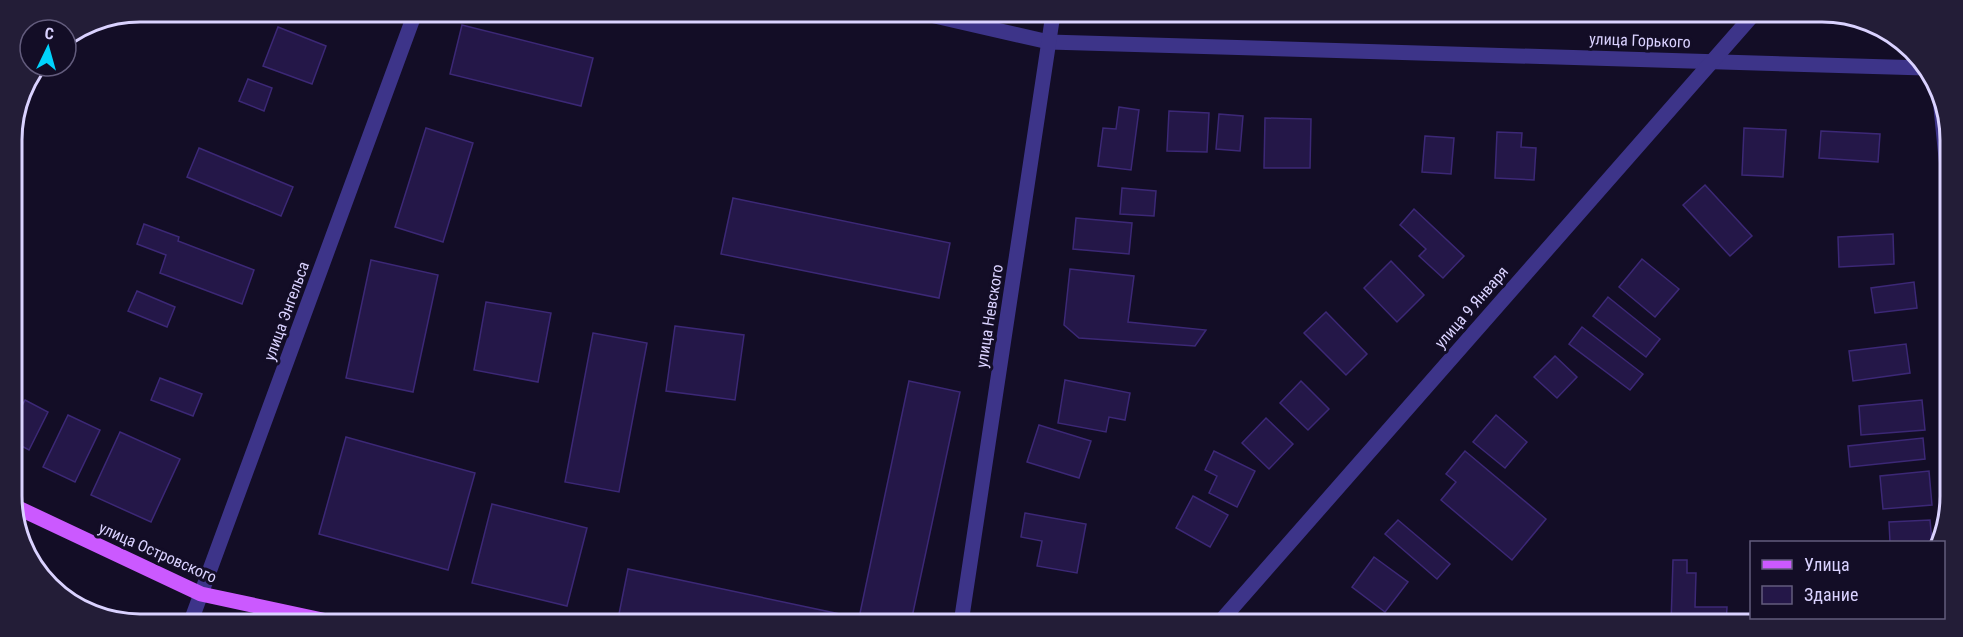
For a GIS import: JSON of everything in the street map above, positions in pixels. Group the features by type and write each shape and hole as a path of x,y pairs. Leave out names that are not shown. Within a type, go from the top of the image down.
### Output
{"main road":[{"name":"улица Островского","path":"24,511 201,594 294,614"}],"street":[{"name":"улица Энгельса","path":"194,614 411,22"},
{"name":"улица Горького","path":"961,22 1049,42 1915,68"},
{"name":"улица Невского","path":"962,614 1052,22"},
{"name":"улица 9 Января","path":"1227,614 1746,22"}],"building":[{"path":"462,25 593,58 581,106 450,74"},
{"path":"278,27 326,46 312,84 263,66"},
{"path":"248,79 272,88 264,111 239,101"},
{"path":"1119,107 1139,110 1131,170 1098,166 1103,128 1116,129"},
{"path":"1169,111 1209,113 1207,152 1167,151"},
{"path":"1219,114 1243,116 1240,151 1216,149"},
{"path":"1265,118 1311,119 1310,168 1264,168"},
{"path":"426,128 473,143 443,242 395,227"},
{"path":"1744,128 1786,130 1783,177 1742,175"},
{"path":"1821,131 1880,134 1878,162 1819,158"},
{"path":"1497,132 1522,133 1521,147 1536,148 1534,180 1495,178"},
{"path":"1425,136 1454,138 1451,174 1422,172"},
{"path":"199,148 293,187 281,216 187,177"},
{"path":"1705,185 1752,236 1730,256 1683,205"},
{"path":"1122,188 1156,191 1154,216 1120,214"},
{"path":"733,198 950,243 939,298 721,254"},
{"path":"1414,209 1464,256 1443,278 1419,256 1426,249 1400,225"},
{"path":"1076,218 1132,223 1129,254 1073,249"},
{"path":"144,224 179,237 178,241 254,270 242,304 160,273 166,255 137,244"},
{"path":"1893,234 1894,264 1839,267 1838,237"},
{"path":"1642,259 1679,289 1655,317 1619,287"},
{"path":"371,260 438,275 413,392 346,378"},
{"path":"1391,261 1424,295 1397,322 1364,288"},
{"path":"1070,269 1134,276 1128,322 1206,330 1195,346 1079,338 1064,325"},
{"path":"1914,282 1917,308 1875,313 1871,288"},
{"path":"137,291 175,307 167,327 128,311"},
{"path":"1608,297 1660,339 1646,357 1593,316"},
{"path":"486,302 551,313 538,382 474,370"},
{"path":"1326,312 1367,354 1346,375 1304,333"},
{"path":"675,326 744,335 735,400 666,391"},
{"path":"1582,327 1643,374 1630,390 1569,344"},
{"path":"593,333 647,343 619,492 565,482"},
{"path":"1906,344 1910,373 1853,381 1849,351"},
{"path":"1555,356 1577,377 1557,398 1534,377"},
{"path":"160,378 202,394 193,416 151,400"},
{"path":"1065,380 1130,393 1125,420 1109,417 1106,432 1058,423"},
{"path":"909,381 960,392 913,614 860,614"},
{"path":"1301,381 1329,409 1308,430 1280,403"},
{"path":"25,400 48,412 29,450 22,446 22,406"},
{"path":"1922,400 1925,430 1861,435 1859,406"},
{"path":"68,415 100,430 75,482 43,467"},
{"path":"1496,415 1527,442 1505,468 1473,442"},
{"path":"1266,418 1293,444 1269,469 1242,443"},
{"path":"1039,425 1091,441 1079,478 1027,462"},
{"path":"120,432 180,459 151,522 91,495"},
{"path":"346,437 475,473 448,570 319,534"},
{"path":"1923,438 1925,459 1850,467 1848,446"},
{"path":"1214,451 1255,471 1237,507 1209,493 1217,476 1205,470"},
{"path":"1465,451 1546,519 1512,560 1441,500 1456,482 1446,474"},
{"path":"1929,471 1932,505 1883,509 1880,476"},
{"path":"1193,496 1228,515 1210,547 1176,528"},
{"path":"492,504 587,528 567,606 472,583"},
{"path":"1025,513 1086,524 1077,573 1037,566 1042,541 1021,537"},
{"path":"1398,520 1450,564 1437,579 1385,534"},
{"path":"1930,520 1931,541 1890,541 1889,522"},
{"path":"1374,557 1408,582 1385,612 1352,587"},
{"path":"1673,560 1687,560 1687,573 1696,573 1695,607 1727,607 1727,614 1671,614"},
{"path":"628,569 840,614 619,614"}]}
